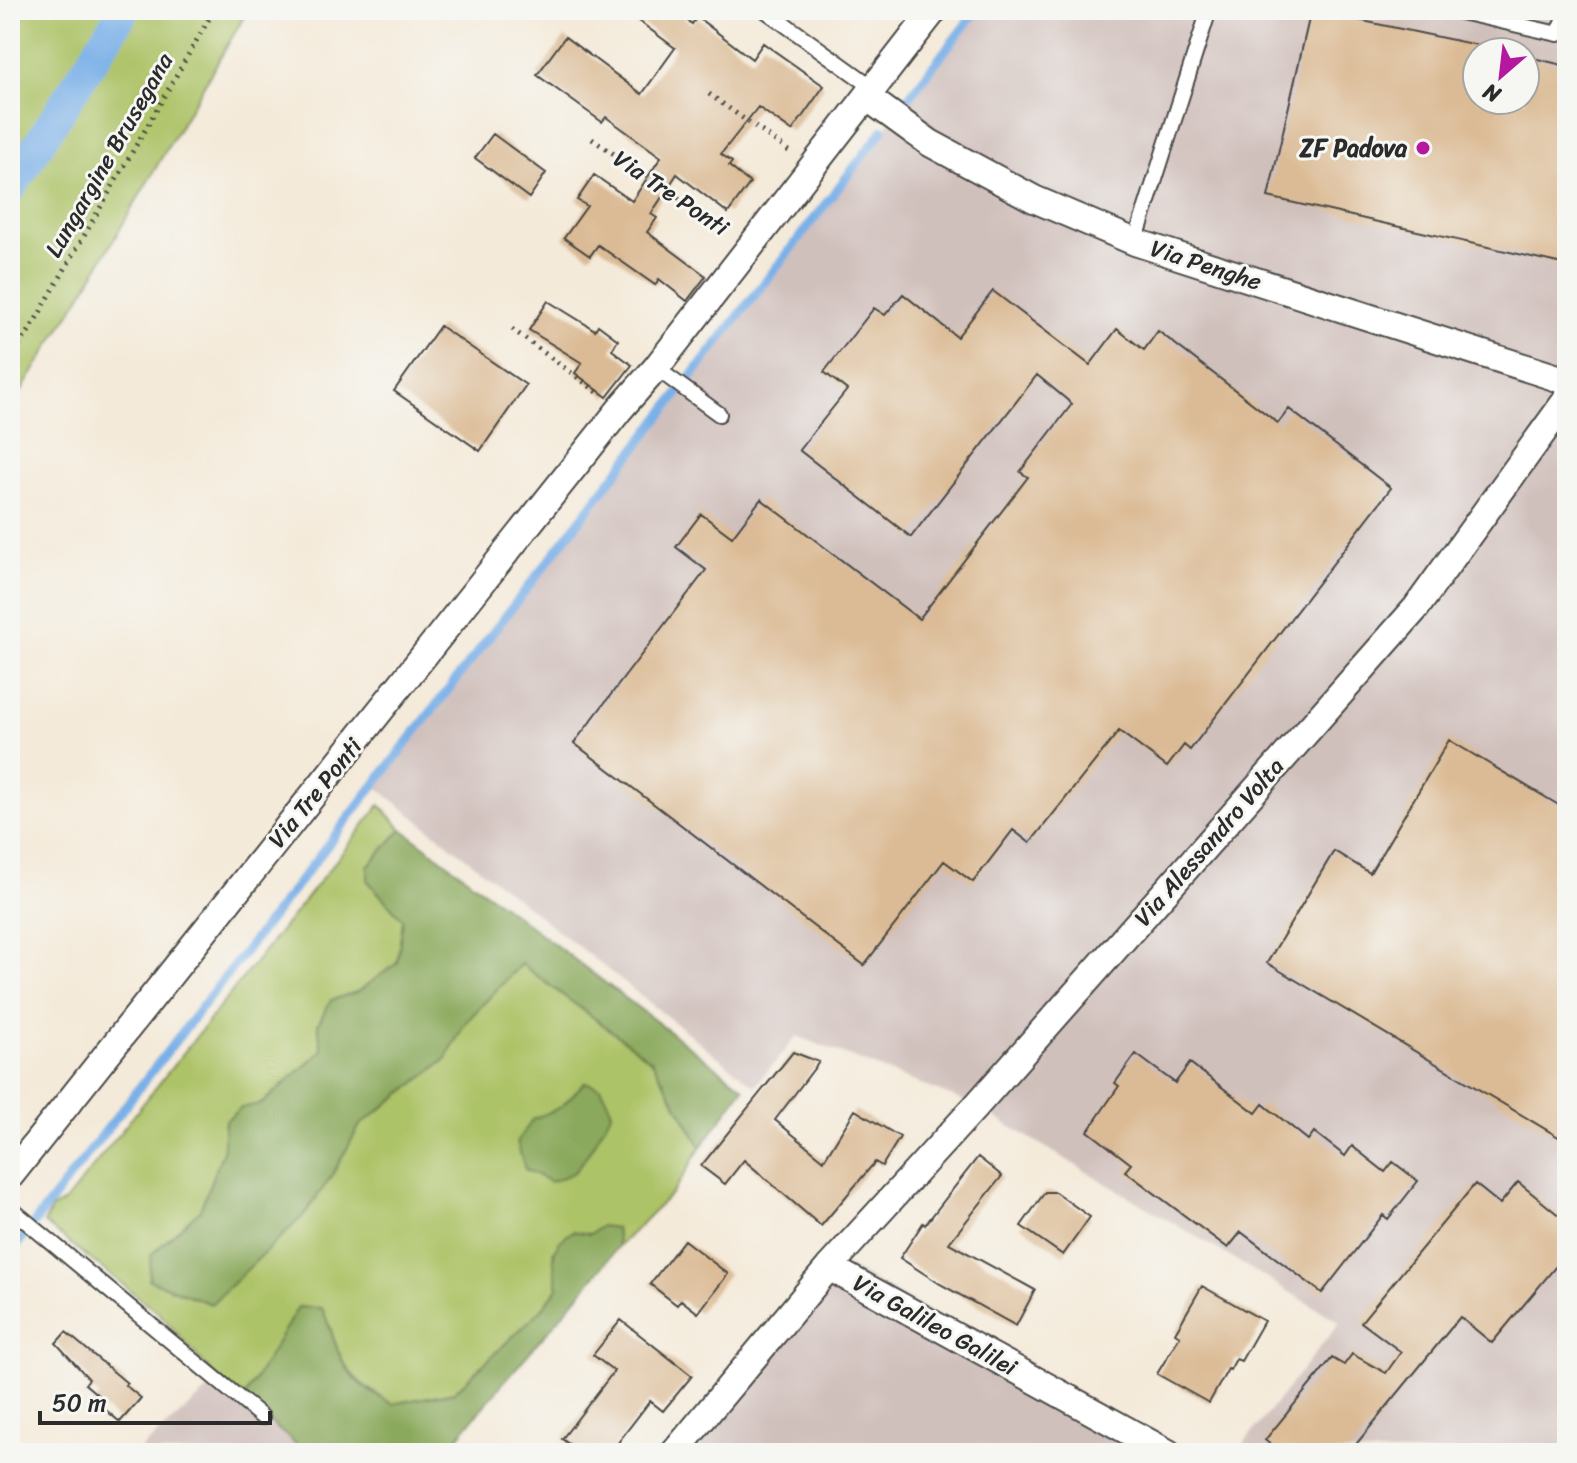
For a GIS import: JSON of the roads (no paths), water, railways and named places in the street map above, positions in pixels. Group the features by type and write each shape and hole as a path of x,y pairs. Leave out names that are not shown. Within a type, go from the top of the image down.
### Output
{"street":[{"name":"Via Tre Ponti","path":"10,1176 620,409 656,368 872,94 934,10"},
{"name":"Via Penghe","path":"872,94 930,143 1034,199 1135,242 1567,381"},
{"name":"Via Alessandro Volta","path":"829,1267 976,1106 1416,608 1567,399"},
{"name":"Via Galileo Galilei","path":"674,1453 829,1267 1168,1453"}],"lane":[{"path":"765,10 872,94"},
{"path":"1135,242 1209,10"},
{"path":"1452,10 1558,34 1567,13"},
{"path":"656,368 719,414"},
{"path":"10,1208 262,1417"}],"waterway":[{"path":"10,189 124,10"},
{"path":"901,107 977,10"},
{"path":"10,1254 883,130"}],"place":[{"name":"ZF Padova","path":"1423,148"}]}
